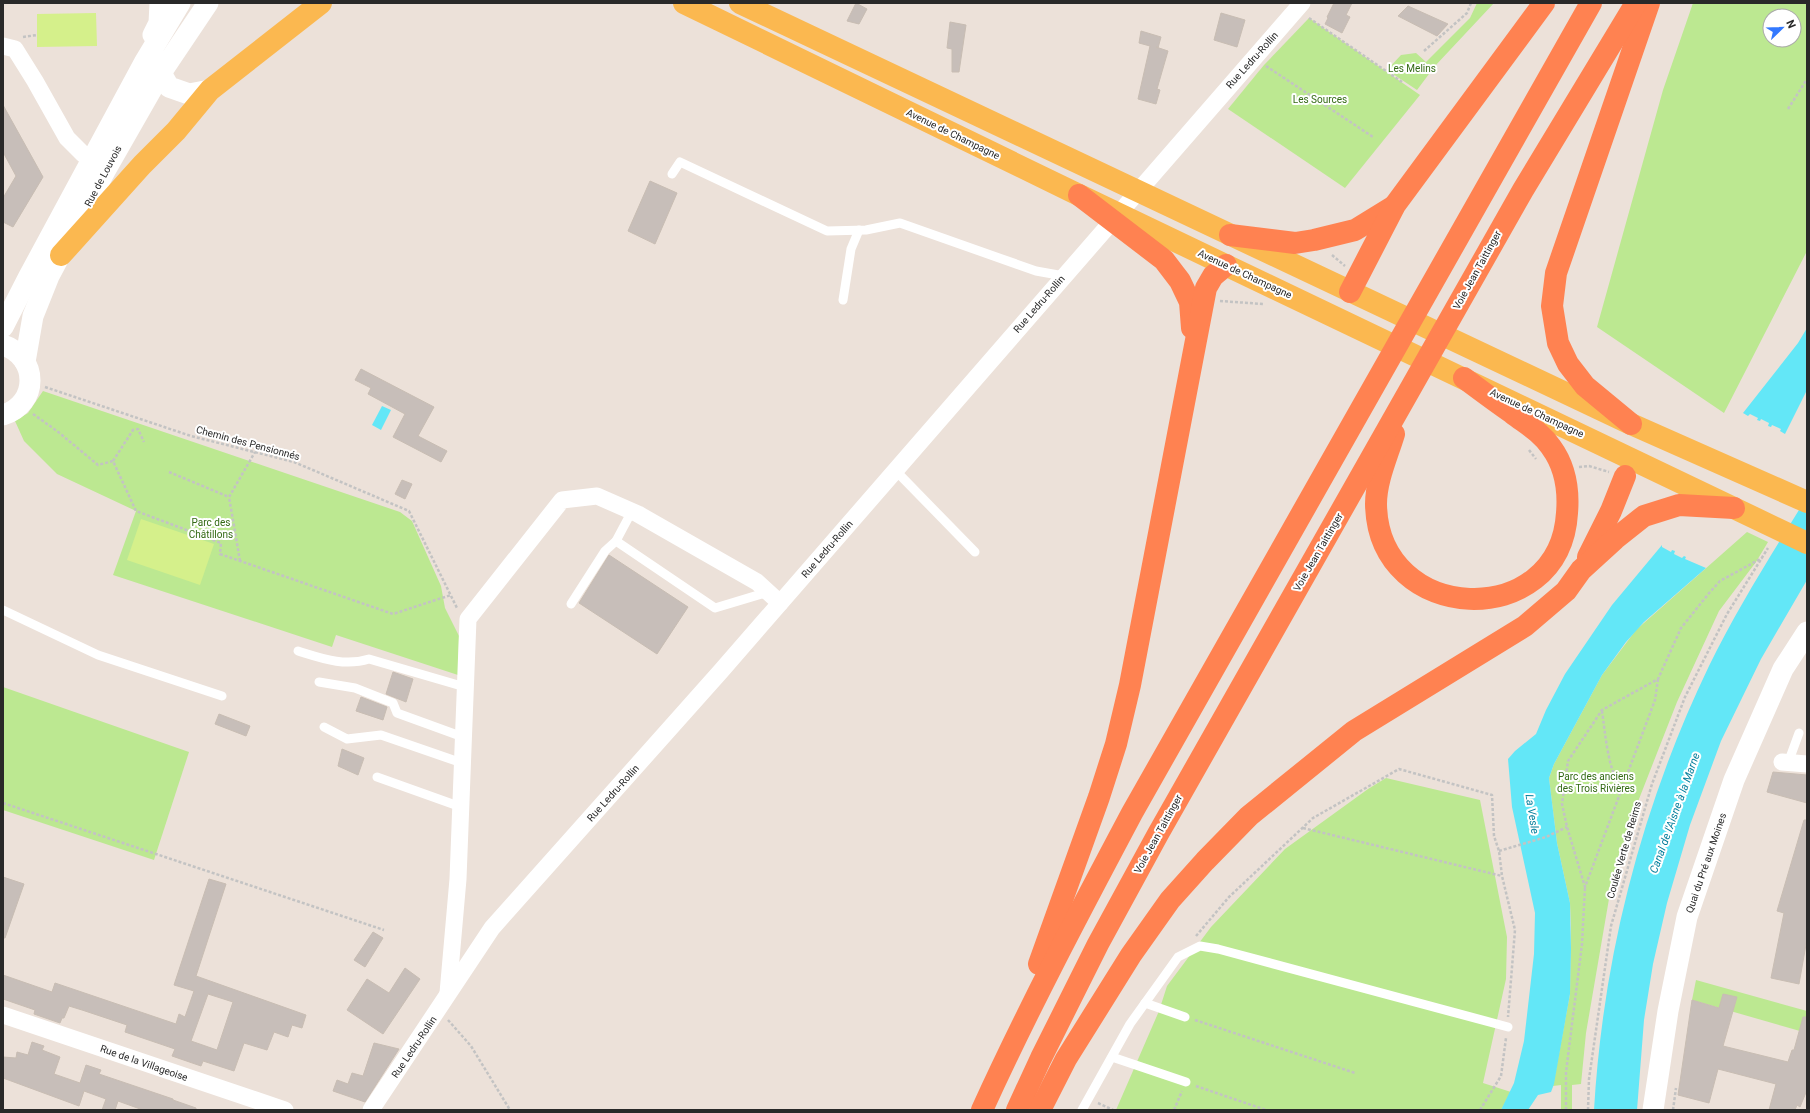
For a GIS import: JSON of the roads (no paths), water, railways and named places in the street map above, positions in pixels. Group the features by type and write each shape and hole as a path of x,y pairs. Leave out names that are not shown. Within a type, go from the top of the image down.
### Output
{"highway":[{"path":"1350,292 1394,205 1544,3"},
{"path":"1002,1064 1067,935 1132,813 1591,3"},
{"name":"Voie Jean Taittinger","path":"1017,1110 1041,1058 1098,944 1158,834 1523,190 1636,3"},
{"path":"1630,424 1585,386 1568,364 1558,343 1552,306 1556,273 1649,3"},
{"path":"1079,195 1127,224 1164,260 1180,281 1190,302 1193,353"},
{"path":"1230,235 1294,243 1320,239 1355,230 1394,205"},
{"path":"982,1110 1002,1064 1082,849 1116,744 1130,685 1206,288 1213,276 1226,265"},
{"path":"1404,401 1379,483 1376,503 1377,521 1382,539 1389,553 1411,578 1426,588 1440,594 1477,600 1494,598 1510,592 1528,583 1542,572 1553,558 1562,540 1567,523 1567,485 1562,468 1555,454 1540,434 1464,378"},
{"path":"1040,1110 1066,1059 1131,955 1170,900 1205,860 1249,816 1354,731 1525,626 1566,591 1581,570 1611,512 1627,466"},
{"path":"1581,570 1615,539 1644,516 1679,505 1734,508"}],"main road":[{"path":"61,255 142,165 176,131 210,90 321,3"},
{"path":"674,3 718,20"},
{"name":"Avenue de Champagne","path":"684,3 1079,195"},
{"path":"740,3 1630,424 1807,502"},
{"path":"766,3 924,81 962,108"},
{"name":"Avenue de Champagne","path":"1127,224 1226,265 1464,378 1627,466 1734,508 1807,543"},
{"path":"1226,265 1254,246"},
{"path":"1337,318 1350,292"},
{"path":"1627,466 1630,424"}],"street":[{"name":"Rue de Louvois","path":"25,362 33,316 48,276 61,255 105,171 161,73 208,3"},
{"name":"Rue de Louvois","path":"3,327 97,151 159,23 172,6"},
{"path":"172,6 163,47 161,73 169,87 189,94 210,90"},
{"name":"Rue Ledru-Rollin","path":"371,1110 492,928 774,598 895,470 1299,6"},
{"path":"3,46 15,49 36,81 67,138 83,154 97,151"},
{"path":"3,346 16,352 25,362 28,369 30,384 27,396 12,411"},
{"path":"444,1002 458,879 468,619 562,500 597,496 632,511 757,582 774,598"},
{"name":"Quai du Pré aux Moines","path":"1660,1110 1668,1012 1687,916 1734,780 1783,669 1807,632"},
{"path":"1785,762 1807,764"},
{"name":"Rue de la Villageoise","path":"3,1015 285,1110"}],"lane":[{"path":"672,174 680,162 827,231 859,230 900,223 1036,271 1064,276"},
{"path":"843,300 851,249 859,230"},
{"path":"895,470 975,552"},
{"path":"571,604 605,550 616,541 632,511"},
{"path":"616,541 715,608 774,598"},
{"path":"3,610 98,654 222,696"},
{"path":"298,651 330,661 357,663 368,659 465,687"},
{"path":"319,682 361,691 393,703 397,713 463,737"},
{"path":"324,727 348,739 381,735 462,763"},
{"path":"1785,762 1799,733"},
{"path":"377,777 461,807"},
{"path":"1082,1110 1130,1024 1145,1003 1178,958 1200,946 1218,949 1508,1027"},
{"path":"1145,1003 1185,1017"},
{"path":"1112,1057 1186,1082"}],"water":[{"path":"1807,328 1807,390 1785,434 1780,431 1781,429 1772,425 1771,427 1768,426 1769,423 1761,419 1760,421 1757,420 1758,418 1750,414 1748,416 1743,413 1798,343"},
{"path":"382,406 391,410 381,430 372,425"},
{"name":"Canal de l'Aisne à la Marne","path":"1807,497 1807,580 1761,659 1721,741 1690,825 1667,903 1653,964 1644,1020 1637,1110 1594,1110 1606,995 1617,938 1630,882 1664,772 1685,719 1720,644 1756,580"},
{"name":"La Vesle","path":"1662,545 1662,547 1671,552 1672,550 1675,551 1674,554 1682,558 1684,556 1686,557 1685,559 1706,568 1644,622 1626,642 1602,675 1554,764 1549,778 1557,843 1570,903 1570,994 1554,1084 1551,1092 1538,1095 1528,1110 1501,1110 1514,1083 1524,1041 1534,954 1535,913 1512,807 1508,759 1515,751 1536,734 1546,710 1565,674 1612,605"}],"park label":[{"name":"Les Melins","path":"1412,68"},
{"name":"Les Sources","path":"1320,99"},
{"name":"Parc des Châtillons","path":"211,528"},
{"name":"Parc des anciens des Trois Rivières","path":"1596,782"}]}
